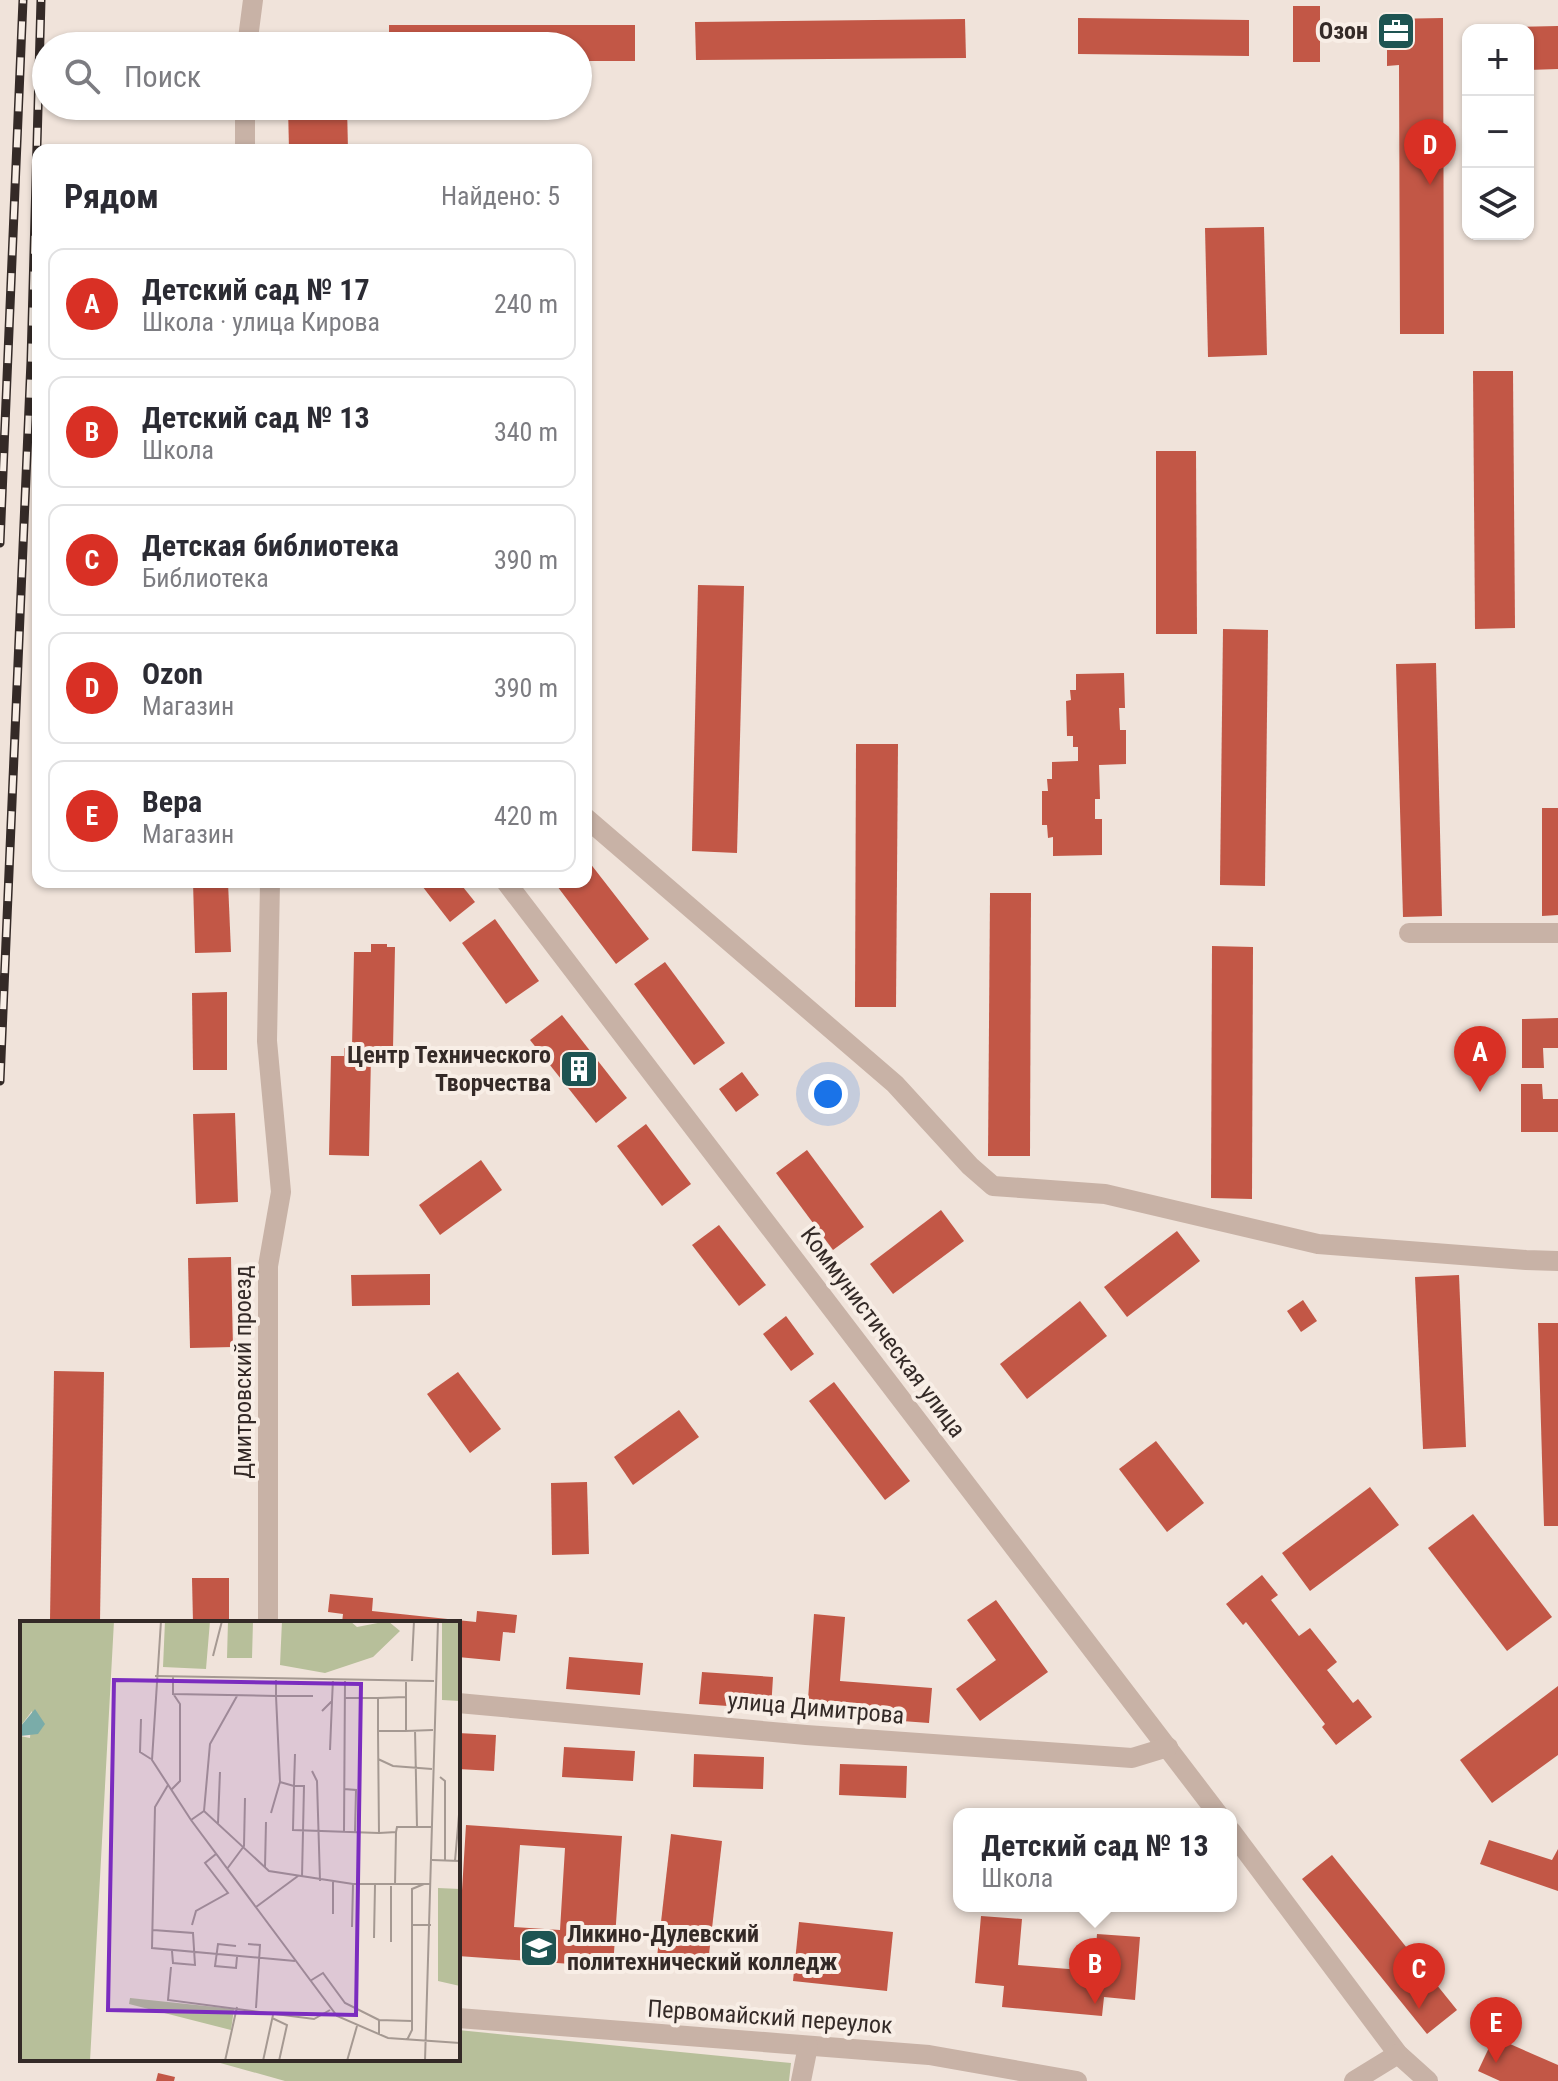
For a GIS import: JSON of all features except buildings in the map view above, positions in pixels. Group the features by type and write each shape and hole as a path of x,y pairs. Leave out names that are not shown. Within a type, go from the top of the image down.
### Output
{"street":[{"path":"249,32 253,0"},
{"path":"245,120 245,144"},
{"path":"592,823 895,1084 970,1166 993,1186 1105,1194 1318,1244 1558,1261"},
{"name":"Дмитровский проезд","path":"268,1621 268,1266 281,1192 267,1041 270,888"},
{"name":"Коммунистическая улица","path":"511,888 1214,1808"},
{"path":"1409,933 1558,933"},
{"name":"улица Димитрова","path":"460,1703 806,1735 1132,1758 1168,1747"},
{"path":"1237,1839 1398,2054 1428,2081"},
{"name":"Первомайский переулок","path":"460,2018 929,2055 1045,2078 1077,2081"},
{"path":"801,2081 808,2046"},
{"path":"1354,2081 1398,2054"}],"green space":[{"path":"460,2030 791,2063 789,2081 285,2081 213,2061 460,2061"}],"railway":[{"path":"0,543 23,0"},
{"path":"40,32 41,0"},
{"path":"37,144 38,120"},
{"path":"0,1081 32,325"}],"place":[{"name":"Озон","path":"1396,31"},
{"name":"Ozon","path":"1430,185"},
{"name":"Центр Технического Творчества","path":"579,1069"},
{"name":"Детский сад № 17","path":"1480,1092"},
{"name":"Ликино-Дулевский политехнический колледж","path":"539,1948"},
{"name":"Детский сад № 13","path":"1095,2004"},
{"name":"Детская библиотека","path":"1419,2009"},
{"name":"Вера","path":"1496,2063"}]}
